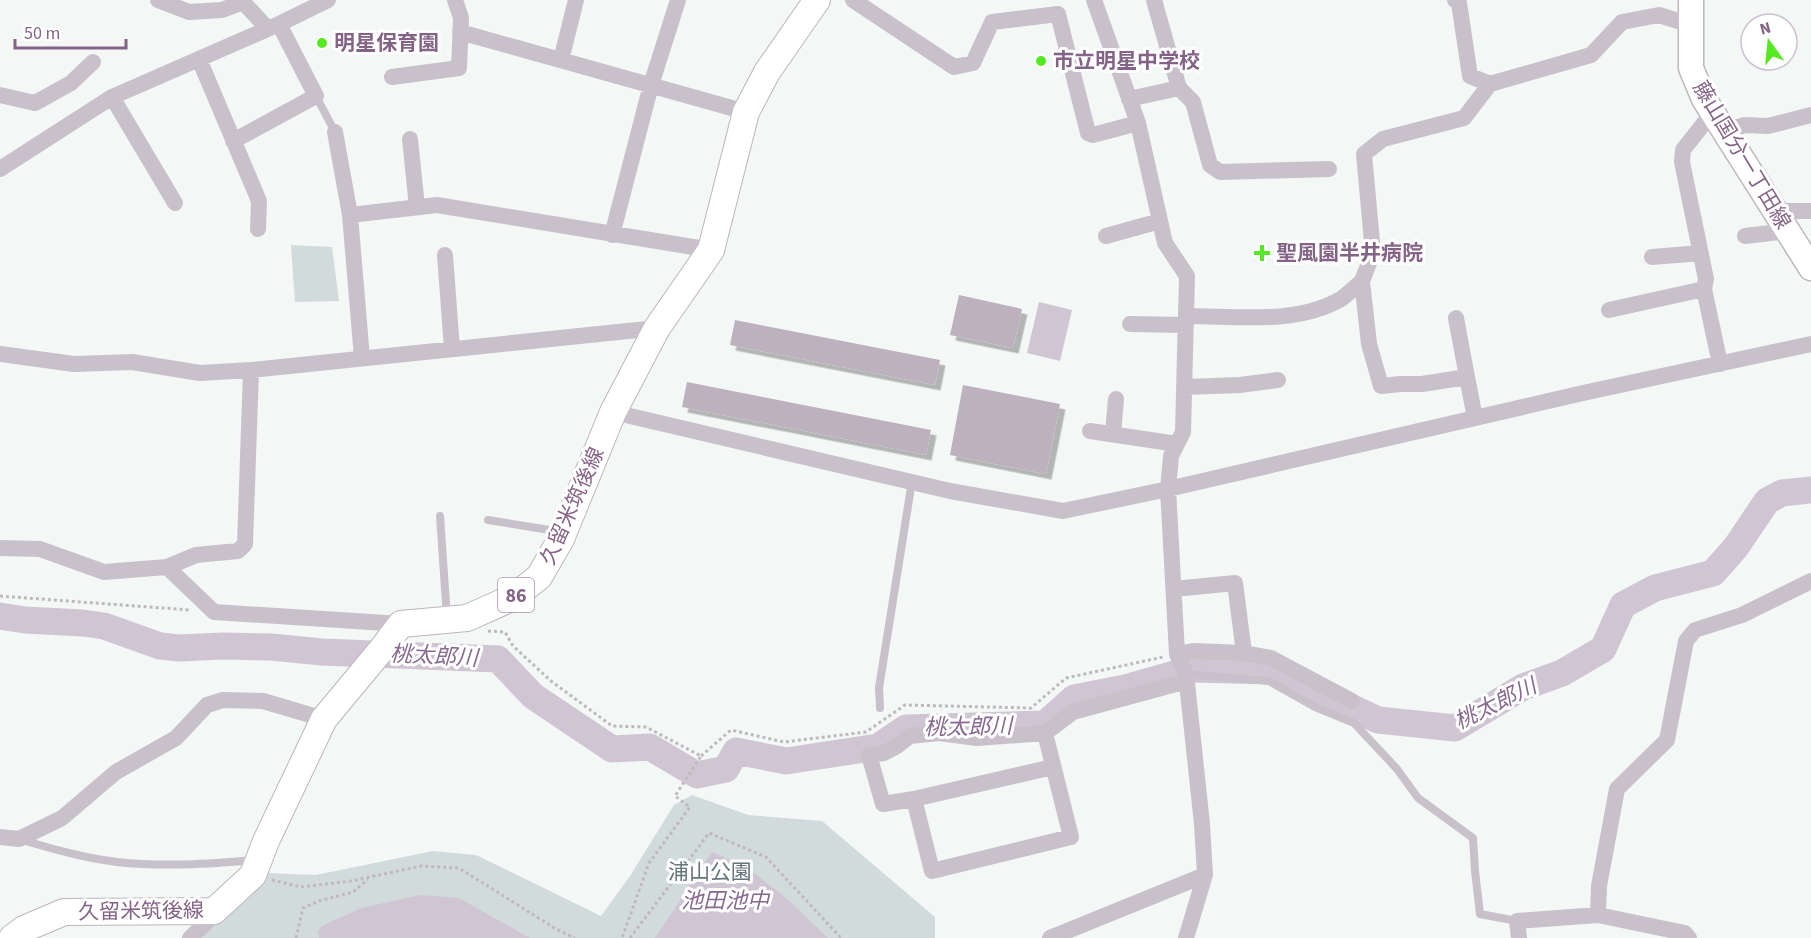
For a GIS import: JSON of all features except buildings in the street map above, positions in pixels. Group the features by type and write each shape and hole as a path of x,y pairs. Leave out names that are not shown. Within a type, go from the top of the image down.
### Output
{"main road":[{"name":"久留米筑後線","path":"12,938 24,929 64,912 214,911 256,867 324,719 400,624 466,618 512,598 539,577 564,532 613,412 657,328 711,250 746,112 767,72 818,0"},
{"name":"藤山国分一丁田線","path":"1690,0 1691,69 1704,99 1811,268"}],"street":[{"path":"158,0 189,12 222,10 244,1 274,26 316,96 233,141"},
{"path":"0,169 112,97 328,0"},
{"path":"392,77 459,68 461,18 455,0"},
{"path":"561,60 576,0"},
{"path":"612,235 651,85 678,0"},
{"path":"853,0 954,67 973,63 992,22 1058,14 1088,133 1094,135 1138,123"},
{"path":"1094,0 1138,123 1165,243 1188,276 1183,432 1171,456 1168,489 1177,654 1187,677 1205,875 1186,938"},
{"path":"1154,0 1179,88 1193,102 1210,165 1220,172 1329,169"},
{"path":"1455,0 1459,3 1470,76 1490,84"},
{"path":"1130,324 1287,317 1328,306 1343,298 1362,281 1373,253 1364,154 1383,139 1464,118 1490,84 1591,55 1622,22 1659,15 1691,26"},
{"path":"460,32 746,112"},
{"path":"199,59 259,201 258,229"},
{"path":"0,95 35,103 71,83 93,62"},
{"path":"1129,99 1179,88"},
{"path":"112,97 175,203"},
{"path":"1720,364 1704,289 1706,279 1682,162 1683,150 1718,122 1768,126 1811,115"},
{"path":"335,132 350,215 362,358"},
{"path":"410,139 417,207"},
{"path":"350,215 437,205 711,250"},
{"path":"1745,236 1811,211"},
{"path":"1106,236 1160,221"},
{"path":"1652,257 1701,253"},
{"path":"445,255 452,349"},
{"path":"1362,281 1369,344 1381,386 1422,384 1467,377"},
{"path":"1609,310 1704,289"},
{"path":"1456,318 1475,418"},
{"path":"0,354 74,364 132,362 200,374 657,328"},
{"path":"613,412 950,491 1063,511 1811,344"},
{"path":"0,548 40,549 104,572 167,567 195,555 238,551 245,544 250,370"},
{"path":"1185,387 1240,385 1278,380"},
{"path":"1113,434 1116,399"},
{"path":"1090,431 1177,444"},
{"path":"167,567 214,612 400,624"},
{"path":"1598,915 1599,886 1617,789 1667,740 1686,641 1695,630 1742,615 1811,581"},
{"path":"1174,589 1235,583 1244,653"},
{"path":"1177,654 1193,651 1244,653 1271,658 1352,701"},
{"path":"1053,766 914,799 883,804 869,755 884,753 910,736 939,734 977,738 1045,733 1073,712 1187,677"},
{"path":"0,837 19,839 62,818 116,772 176,738 207,705 223,700 263,701 324,719"},
{"path":"914,799 932,871 1071,837 1045,733"},
{"path":"1050,938 1205,875"},
{"path":"190,938 207,922 214,911"},
{"path":"1519,938 1517,921 1598,915 1685,933 1689,938"}],"lane":[{"path":"316,96 335,132"},
{"path":"880,708 879,688 912,482"},
{"path":"440,516 447,620"},
{"path":"488,520 564,532"},
{"path":"1187,677 1269,681 1315,707 1354,723 1397,768 1418,798 1473,838 1474,872 1480,914 1517,921"},
{"path":"19,839 71,854 117,862 256,867"}],"path":[{"path":"0,596 214,612"},
{"path":"482,630 505,632 513,645 551,681 612,726 646,727 701,756"},
{"path":"622,938 649,863 690,807 675,796 701,756 731,730 784,742 866,732 905,705 1031,708 1066,678 1177,654"},
{"path":"630,938 709,833 766,857 841,938"},
{"path":"256,867 301,887 351,881 421,866 459,868 556,929 575,938"},
{"path":"296,938 303,908 353,892 370,877"}],"green space":[{"path":"291,245 332,247 339,301 295,302"},
{"name":"浦山公園","path":"692,795 748,815 822,821 935,917 935,938 196,938 264,873 316,875 433,851 476,855 601,916 630,876 674,805"}],"water":[{"path":"1039,302 1072,310 1060,361 1027,353"},
{"name":"池田池中","path":"712,852 746,867 784,896 828,938 655,938"},
{"path":"420,895 459,898 530,938 319,938 318,931 322,926 361,908"}],"waterway":[{"name":"桃太郎川","path":"0,616 104,626 160,646 179,648 271,647 322,652 498,659 533,696 612,749 650,747 697,775 726,769 736,751 786,761 878,747 906,728 1045,724 1074,698 1125,688 1192,669 1274,671 1378,720 1455,728 1523,687 1562,673 1603,649 1623,605 1655,588 1713,573 1736,547 1767,501 1782,493 1811,490"}],"place":[{"name":"明星保育園","path":"322,43"},
{"name":"市立明星中学校","path":"1041,61"},
{"name":"聖風園半井病院","path":"1262,253"}]}
